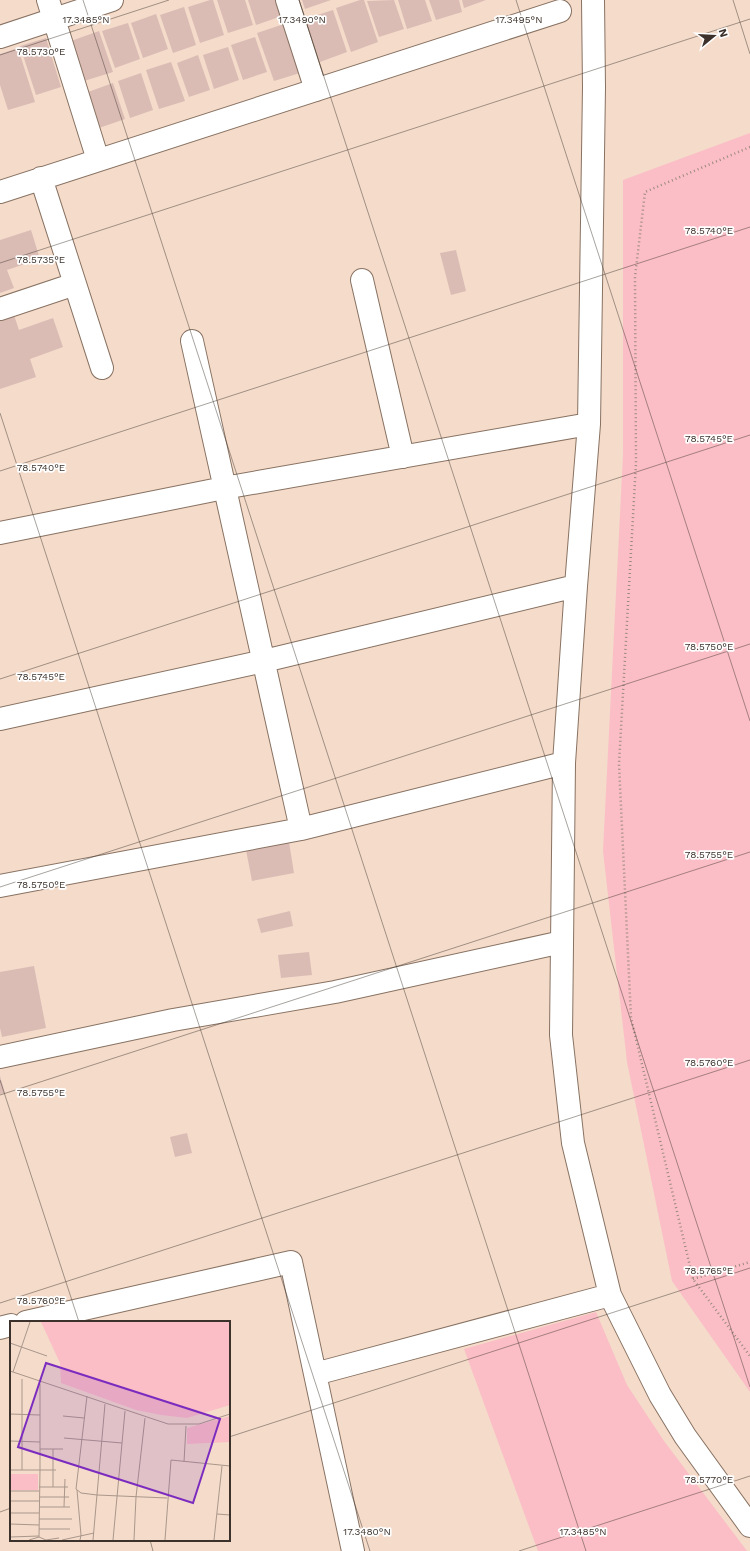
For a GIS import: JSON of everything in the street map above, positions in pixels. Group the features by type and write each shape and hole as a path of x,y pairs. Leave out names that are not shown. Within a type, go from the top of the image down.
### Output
{"street":[{"path":"0,37 51,10 112,0"},
{"path":"287,0 316,90"},
{"path":"593,0 594,87 589,424 564,763 561,1035 573,1143 610,1295 660,1395 713,1478 750,1526"},
{"path":"51,10 98,160"},
{"path":"0,192 560,11"},
{"path":"41,178 102,368"},
{"path":"362,280 403,457"},
{"path":"0,309 75,284"},
{"path":"192,341 301,829"},
{"path":"0,533 224,488 589,424"},
{"path":"0,719 264,661 576,586"},
{"path":"0,886 301,829 564,763"},
{"path":"0,1057 173,1020 335,992 562,942"},
{"path":"30,1321 291,1262 353,1551"},
{"path":"315,1374 610,1295"},
{"path":"0,1328 10,1325"}],"path":[{"path":"750,147 645,192 635,277 636,463 618,764 631,1018 693,1279 750,1356"},
{"path":"693,1279 750,1262"}],"shaded area":[{"path":"750,133 750,1392 672,1281 627,1062 603,851 623,455 623,180"},
{"path":"596,1312 627,1385 664,1441 747,1551 538,1551 464,1349"}],"building":[{"path":"213,0 224,35 200,43 188,7"},
{"path":"217,0 245,0 253,25 228,33"},
{"path":"248,0 276,0 282,16 256,25"},
{"path":"302,0 331,0 305,9"},
{"path":"364,0 378,42 351,52 336,8"},
{"path":"394,0 404,29 379,37 367,1"},
{"path":"398,0 425,0 432,21 407,29"},
{"path":"429,0 459,0 462,12 436,20"},
{"path":"462,0 486,0 464,8"},
{"path":"184,7 196,45 173,53 160,15"},
{"path":"333,10 347,52 320,62 305,19"},
{"path":"156,14 168,49 143,58 131,23"},
{"path":"128,23 140,59 115,68 102,31"},
{"path":"284,24 300,73 274,81 257,33"},
{"path":"99,31 113,72 84,81 71,41"},
{"path":"255,37 267,72 243,80 231,45"},
{"path":"46,38 61,87 36,95 20,46"},
{"path":"228,47 239,80 214,89 203,55"},
{"path":"18,48 35,102 8,110 0,85 0,54"},
{"path":"198,55 210,90 189,97 177,63"},
{"path":"171,62 185,101 159,109 146,70"},
{"path":"141,73 153,110 130,118 118,81"},
{"path":"113,83 125,119 99,128 88,92"},
{"path":"31,230 40,259 7,270 14,288 0,293 0,240"},
{"path":"456,250 466,291 451,295 440,253"},
{"path":"12,309 19,330 53,318 63,347 30,359 36,377 0,389 0,313"},
{"path":"289,842 294,873 252,881 246,850"},
{"path":"290,911 293,926 261,933 257,919"},
{"path":"309,952 312,975 281,978 278,955"},
{"path":"34,966 46,1028 2,1037 0,1028 0,972"},
{"path":"0,1076 5,1093 0,1094"},
{"path":"187,1133 192,1153 175,1157 170,1137"}]}
